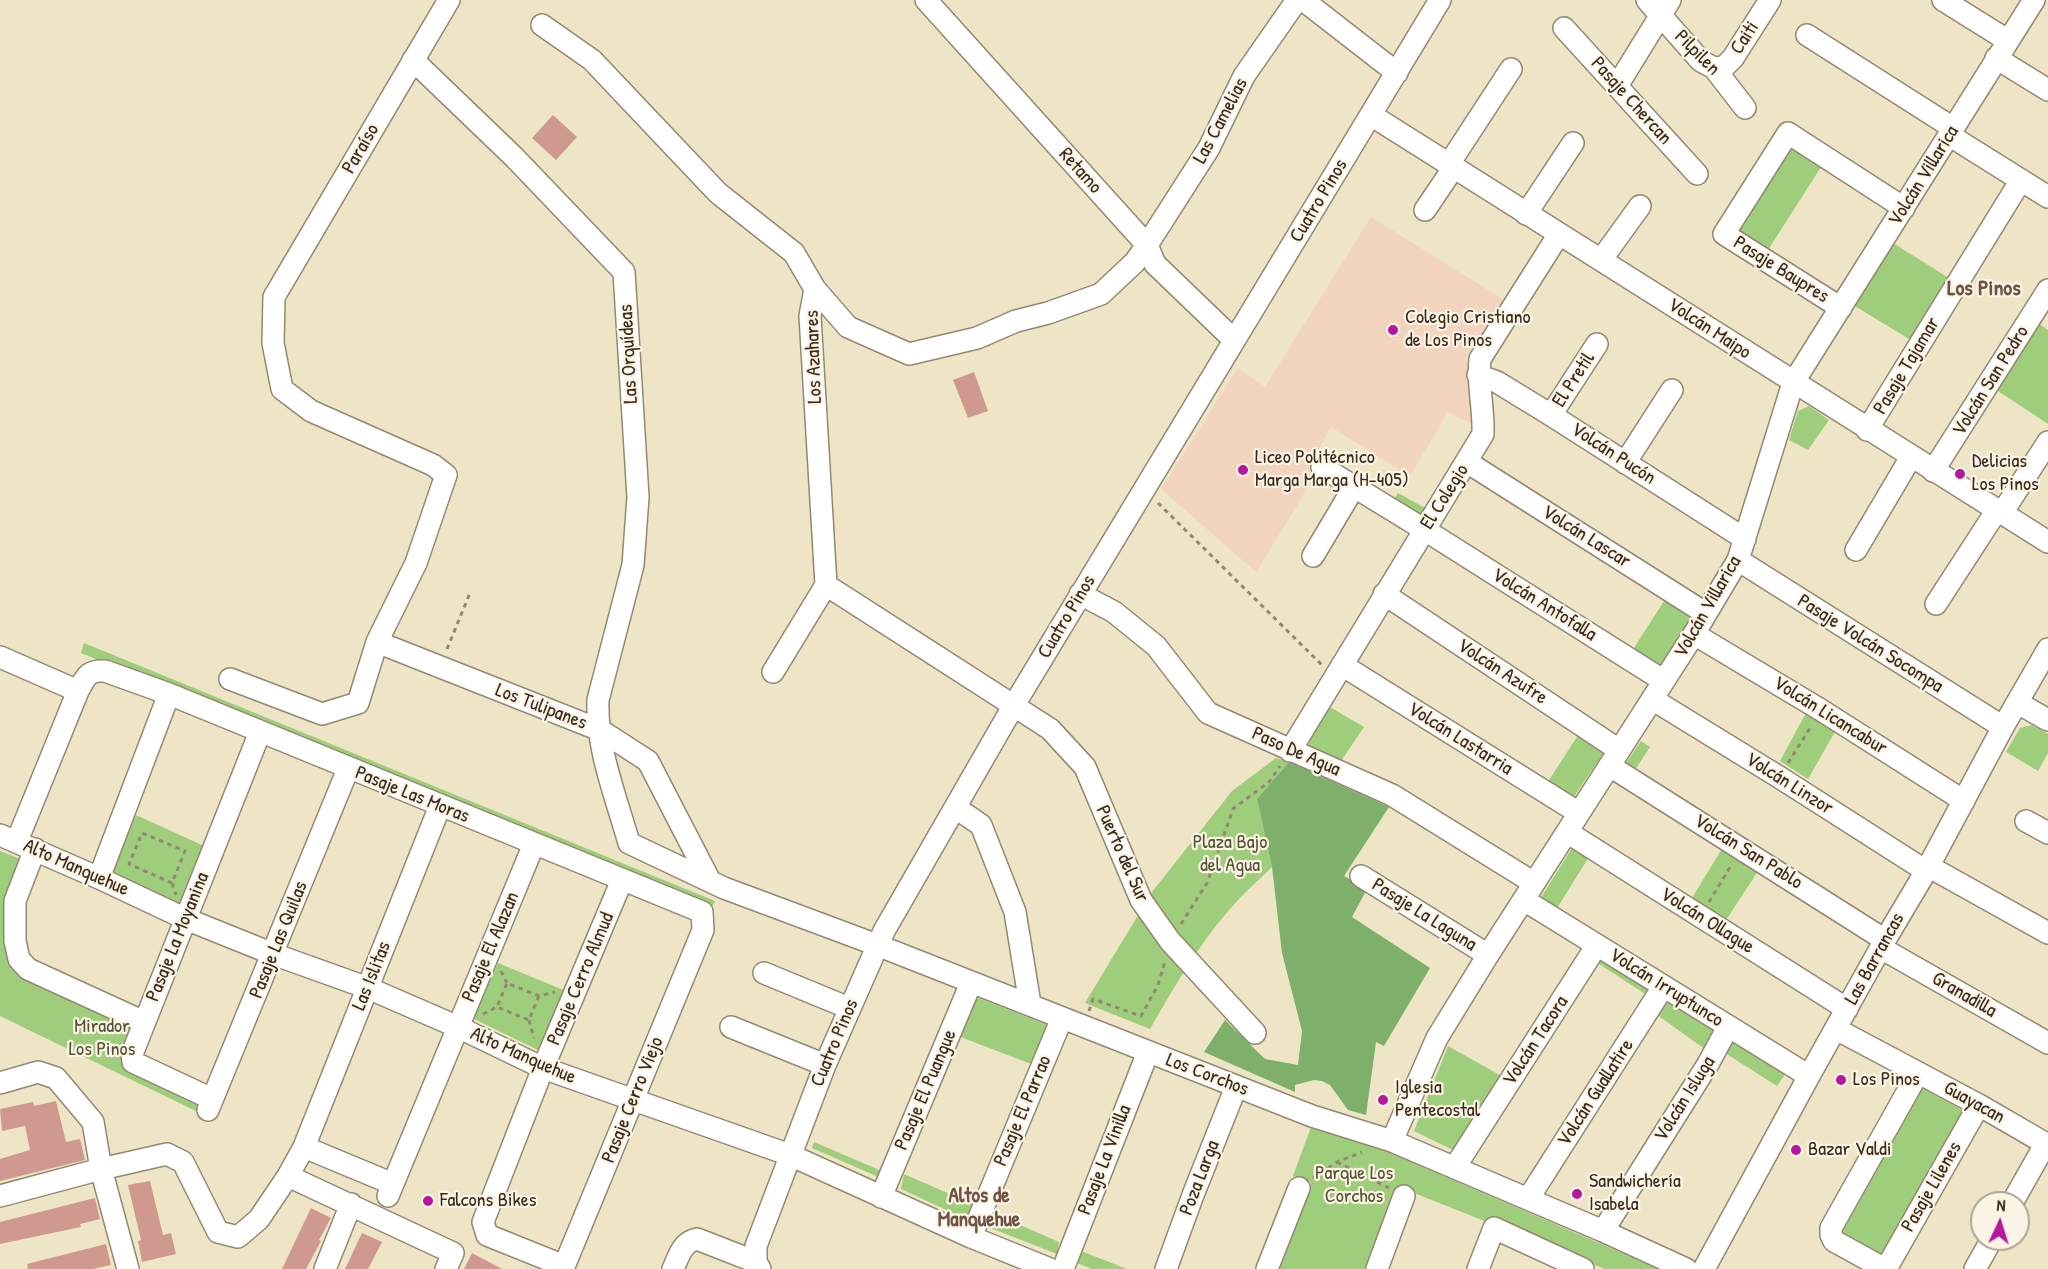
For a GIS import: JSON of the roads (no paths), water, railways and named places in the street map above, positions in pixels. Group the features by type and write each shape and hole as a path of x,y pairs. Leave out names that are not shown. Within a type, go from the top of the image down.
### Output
{"street":[{"name":"Paraíso","path":"377,642 416,563 446,475 433,465 311,411 282,389 273,344 274,297 449,0"},
{"name":"Retamo","path":"926,0 1147,244 1155,264 1234,340"},
{"name":"Las Camelias","path":"815,289 848,327 909,354 977,338 1016,321 1048,313 1101,294 1135,262 1147,244 1209,148 1244,76 1297,0"},
{"path":"1303,0 1397,73"},
{"name":"Cuatro Pinos","path":"758,1266 756,1246 825,1065 877,945 1080,594 1440,0"},
{"name":"Caiti","path":"1714,68 1724,67 1733,58 1770,0"},
{"path":"1943,0 2048,90"},
{"name":"Volcán Villarica","path":"1392,1141 1437,1038 1694,634 1738,560 1793,383 2034,0"},
{"path":"1617,86 1659,5"},
{"name":"Pilpilen","path":"1659,5 1701,61 1714,68 1745,108"},
{"name":"Los Azahares","path":"542,25 592,60 718,193 794,254 815,289 810,316 826,585"},
{"name":"Pasaje Chercan","path":"1564,28 1697,174"},
{"path":"1807,35 2048,197"},
{"name":"Las Orquídeas","path":"413,60 514,157 624,272 638,497 633,565 598,700 597,718 600,730"},
{"path":"1425,210 1511,69"},
{"name":"Volcán Maipo","path":"1371,115 1867,430 2048,542"},
{"name":"Pasaje Baupres","path":"1841,308 1724,234 1788,133 1904,207"},
{"path":"1526,214 1573,143"},
{"name":"Pasaje Tajamar","path":"1867,430 2021,180"},
{"path":"1601,260 1640,206"},
{"name":"El Colegio","path":"1290,751 1483,434 1484,418 1478,375 1480,359 1558,234"},
{"name":"Volcán San Pedro","path":"1933,471 2041,316 2048,290"},
{"name":"El Pretil","path":"1551,415 1597,344"},
{"name":"Volcán Pucón","path":"1478,375 1497,382 1745,538"},
{"path":"1626,463 1672,390"},
{"path":"1936,604 2048,442"},
{"path":"1856,550 1911,457"},
{"name":"Volcán Lascar","path":"1467,462 1705,613"},
{"name":"Volcán Antofalla","path":"1322,467 1425,530 1658,690"},
{"path":"1313,556 1354,487"},
{"name":"Pasaje Volcán Socompa","path":"1738,560 2003,727"},
{"path":"773,672 826,585 1014,705"},
{"name":"Paso De Agua","path":"1080,594 1114,612 1156,646 1208,712 1290,751 1392,795 1529,892"},
{"name":"Volcán Azufre","path":"1384,594 1614,758"},
{"name":"Volcán Licancabur","path":"1694,634 1821,710 1964,801"},
{"path":"230,679 322,714 358,703 377,642"},
{"name":"Los Tulipanes","path":"377,642 600,730 607,766 629,843 717,885"},
{"name":"Las Barrancas","path":"1704,1269 1846,1009 1927,869 2003,727 2048,649"},
{"path":"0,657 78,691 17,842 15,942 19,959 28,969 144,1022"},
{"name":"Pasaje Las Moras","path":"78,691 87,675 95,671 105,671 170,694 348,769 702,912 703,930"},
{"name":"Volcán Lastarria","path":"1338,671 1579,813"},
{"name":"Volcán Linzor","path":"1658,690 1779,777 1927,869 2048,933"},
{"path":"99,878 170,694"},
{"path":"2018,703 2048,720"},
{"name":"Puerto del Sur","path":"1014,705 1050,729 1085,767 1140,900 1170,940 1255,1033"},
{"path":"600,730 648,761 717,885"},
{"name":"Pasaje La Moyanina","path":"210,1105 133,1062 132,1054 260,732"},
{"name":"Volcán San Pablo","path":"1614,758 1883,944"},
{"name":"Pasaje Las Quilas","path":"210,1105 348,769"},
{"name":"Las Islitas","path":"101,1169 167,1154 183,1162 218,1232 238,1237 259,1219 288,1176 304,1147 440,806"},
{"path":"956,808 981,825 1015,912 1030,1004"},
{"path":"2026,821 2048,833"},
{"name":"Volcán Ollague","path":"1567,832 1846,1009"},
{"name":"Alto Manquehue","path":"17,842 186,919 273,954 368,988 458,1027 543,1068 790,1155 971,1237 1050,1269"},
{"name":"Pasaje El Alazan","path":"304,1147 391,1190 534,844"},
{"name":"Pasaje La Laguna","path":"1361,876 1488,955"},
{"name":"Pasaje Cerro Almud","path":"563,1267 487,1235 483,1222 543,1068 622,880"},
{"name":"Los Corchos","path":"717,885 1030,1004 1312,1116 1392,1141 1528,1198 1686,1269"},
{"name":"Volcán Irruptunco","path":"1529,892 1597,945 1809,1076"},
{"name":"Pasaje Cerro Viejo","path":"563,1267 703,930"},
{"name":"Granadilla","path":"1883,944 2048,1043"},
{"name":"Volcán Tacora","path":"1455,1167 1597,945"},
{"path":"764,973 849,1008"},
{"name":"Pasaje El Puangue","path":"881,1197 971,983"},
{"name":"Volcán Guallatire","path":"1528,1198 1663,987"},
{"name":"Pasaje El Parrao","path":"971,1237 1062,1018"},
{"path":"731,1027 825,1065"},
{"name":"Volcán Isluga","path":"1603,1231 1708,1064 1728,1027"},
{"name":"Guayacan","path":"1836,1029 2047,1144"},
{"name":"Pasaje La Vinilla","path":"1063,1269 1148,1052"},
{"path":"0,1083 38,1072 56,1078 93,1122 101,1169 128,1269"},
{"path":"1885,1269 1834,1241 1831,1228 1918,1073"},
{"name":"Poza Larga","path":"1166,1269 1236,1087"},
{"name":"Pasaje Lilenes","path":"1885,1269 1979,1105"},
{"path":"2019,1191 2047,1144"},
{"path":"0,1196 101,1169"},
{"path":"288,1176 453,1253 446,1269"},
{"path":"1267,1269 1299,1188"},
{"path":"1377,1269 1404,1196"},
{"path":"326,1269 351,1204"},
{"path":"1478,1269 1494,1228 1583,1269"},
{"path":"673,1269 688,1241 697,1239 758,1266"},
{"path":"1975,1269 1985,1251"}],"place":[{"name":"Colegio Cristiano de Los Pinos","path":"1393,330"},
{"name":"Liceo Politécnico Marga Marga (H-405)","path":"1243,470"},
{"name":"Delicias Los Pinos","path":"1960,474"},
{"name":"Los Pinos","path":"1841,1080"},
{"name":"Iglesia Pentecostal","path":"1383,1100"},
{"name":"Bazar Valdi","path":"1796,1150"},
{"name":"Sandwichería Isabela","path":"1577,1194"},
{"name":"Falcons Bikes","path":"428,1201"}],"district":[{"name":"Los Pinos","path":"1984,289"},
{"name":"Altos de Manquehue","path":"979,1208"}],"park label":[{"name":"Plaza Bajo del Agua","path":"1230,854"},
{"name":"Mirador Los Pinos","path":"102,1038"},
{"name":"Parque Los Corchos","path":"1354,1186"}]}
